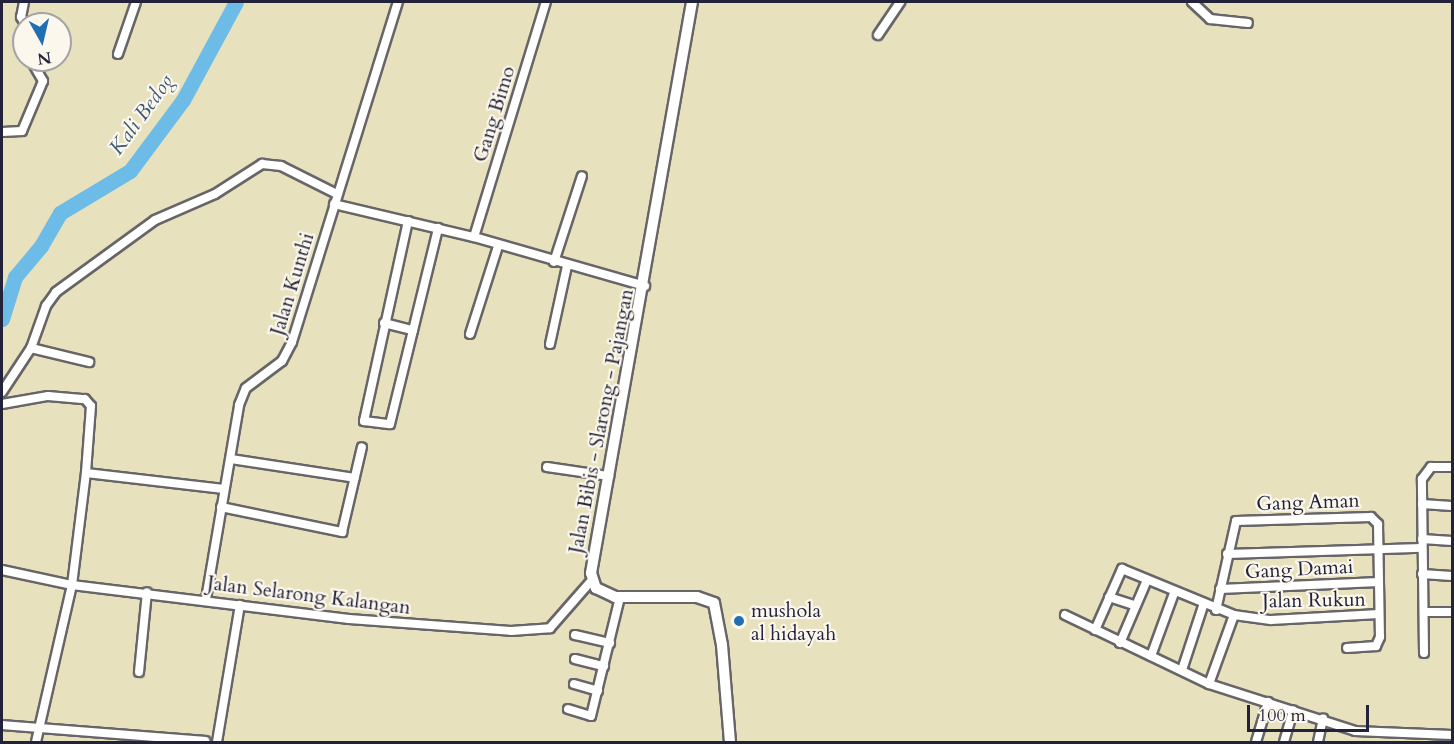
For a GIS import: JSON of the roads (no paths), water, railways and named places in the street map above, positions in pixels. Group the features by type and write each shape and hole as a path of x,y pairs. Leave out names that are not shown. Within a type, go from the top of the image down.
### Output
{"main road":[{"name":"Jalan Bibis - Slarong - Pajangan","path":"692,2 645,286 591,566 592,580 605,593 620,597 697,597 714,603 730,742"}],"street":[{"path":"118,54 136,2"},
{"name":"Jalan Kunthi","path":"206,599 241,397 253,382 288,354 398,2"},
{"name":"Gang Bimo","path":"474,237 546,2"},
{"path":"878,35 900,2"},
{"path":"1192,2 1204,17 1248,23"},
{"path":"2,132 22,131 43,81 38,72"},
{"path":"2,392 32,348 46,306 56,292 155,220 215,194 253,167 272,163 337,194"},
{"path":"554,262 582,176"},
{"path":"334,204 474,237 567,266 645,286"},
{"path":"408,221 364,421 390,424 438,228"},
{"path":"470,334 498,246"},
{"path":"550,344 567,266"},
{"path":"384,323 413,330"},
{"path":"32,348 89,362"},
{"path":"2,404 48,396 86,399 91,406 86,473 72,585 36,742"},
{"path":"221,507 342,532 362,447"},
{"path":"231,459 355,478"},
{"path":"547,467 609,476"},
{"path":"1425,653 1422,479 1427,470 1452,467"},
{"path":"86,473 224,489"},
{"path":"1422,504 1452,506"},
{"name":"Gang Aman","path":"1227,554 1236,520 1371,517 1378,524 1378,549"},
{"path":"1216,610 1227,554 1378,549 1452,541"},
{"path":"1347,648 1379,643 1378,549"},
{"name":"Jalan Rukun","path":"1109,597 1122,569 1203,606 1233,615 1250,617 1379,615"},
{"name":"Jalan Selarong Kalangan","path":"2,570 72,585 206,599 350,620 536,631 560,621 592,580"},
{"path":"1422,574 1452,576"},
{"path":"1120,643 1147,580"},
{"name":"Gang Damai","path":"1220,589 1379,582"},
{"path":"139,672 147,592"},
{"path":"1152,656 1174,593"},
{"path":"568,710 591,716 620,597"},
{"path":"1095,630 1109,597 1136,606"},
{"path":"217,742 240,605"},
{"path":"1182,669 1203,606"},
{"path":"1424,612 1452,612"},
{"path":"1065,615 1120,643 1182,669 1209,684 1323,719 1360,733 1452,735"},
{"path":"1209,684 1233,615"},
{"path":"575,635 610,643"},
{"path":"575,659 604,666"},
{"path":"574,684 598,691"},
{"path":"1256,742 1268,702"},
{"path":"1284,742 1293,710"},
{"path":"1318,742 1323,719"},
{"path":"2,725 39,731 205,741"},
{"path":"1426,733 1426,742"}],"waterway":[{"name":"Kali Bedog","path":"2,319 15,277 41,246 60,213 130,171 183,100 236,2"}],"place":[{"name":"mushola al hidayah","path":"739,621"}]}
